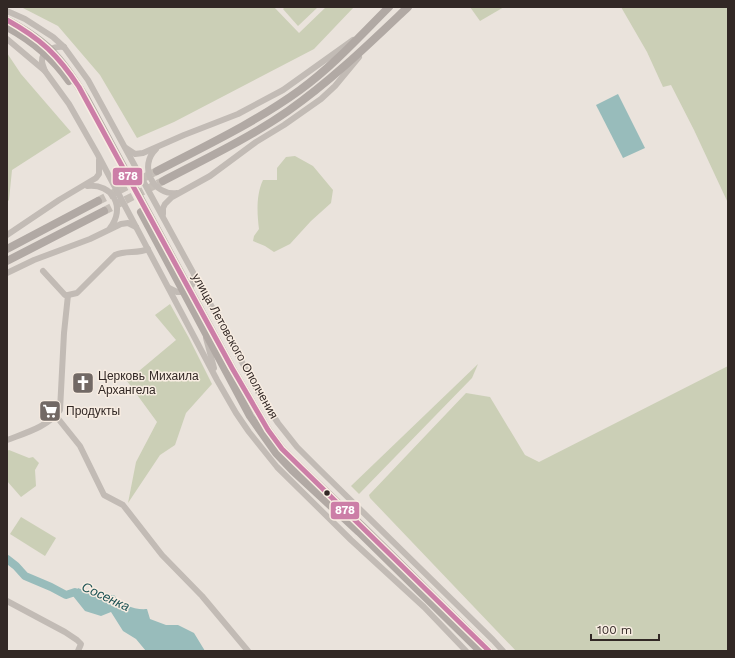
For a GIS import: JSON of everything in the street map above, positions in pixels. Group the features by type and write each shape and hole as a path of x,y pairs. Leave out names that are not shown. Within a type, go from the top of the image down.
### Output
{"main road":[{"path":"157,171 283,102 320,74 389,7"},
{"path":"163,181 259,129 287,111 326,82 408,7"},
{"name":"улица Летовского Ополчения","path":"7,20 25,30 64,65 86,98 186,290 257,414 282,449 489,651"},
{"name":"улица Летовского Ополчения","path":"7,27 48,51"},
{"path":"7,249 98,201"},
{"path":"7,261 104,211"},
{"name":"улица Летовского Ополчения","path":"186,290 203,327 250,416 276,453 480,651"}],"street":[{"path":"7,11 38,27 64,47 88,80 261,397 278,423 297,447 503,651"},
{"path":"123,144 131,152 140,154 238,114 283,90 366,31"},
{"path":"7,40 45,71 69,104 98,155 236,413 249,432 277,467 424,607 466,651"},
{"path":"164,218 163,208 172,197 210,176 256,142 289,122 322,99 335,86 373,40"},
{"path":"45,71 42,60 48,51 57,46 64,47"},
{"path":"159,147 152,153 149,159 147,166 150,176 160,190 172,194 179,193"},
{"path":"7,235 59,200 92,181 99,174 100,163 98,155"},
{"path":"83,186 100,186 105,188 114,198 116,203 116,217 109,230"},
{"path":"7,273 34,260 90,240 124,223 132,224 137,228"},
{"path":"43,271 65,295 68,295 76,293 116,254 121,252 142,252 148,249"},
{"path":"169,288 177,292 186,290 192,285 194,276"},
{"path":"7,440 40,426 56,416 61,407 64,333 68,295"},
{"path":"203,327 218,380"},
{"path":"56,416 80,446 104,495 123,505 162,555 202,596 248,651"},
{"path":"7,601 78,640 81,644 78,651"}],"green space":[{"path":"21,7 274,7 299,33 326,7 354,7 314,49 174,122 137,138 100,75 58,26"},
{"path":"285,7 318,7 298,26 283,9"},
{"path":"470,7 504,7 480,21"},
{"path":"621,7 728,7 728,203 671,85 663,87 647,52"},
{"path":"7,53 21,74 71,132 12,170 9,200 7,202"},
{"path":"295,156 313,166 333,190 331,203 311,221 290,244 274,252 253,241 254,236 259,229 259,192 263,180 277,180 277,168 286,157"},
{"path":"170,304 212,384 186,413 175,445 160,455 128,503 136,462 157,422 127,381 176,340 155,315"},
{"path":"478,364 472,378 359,494 351,486"},
{"path":"728,366 728,651 516,651 370,498 369,495 466,393 490,397 525,455 539,462"},
{"path":"9,450 29,458 33,457 39,463 35,470 36,486 21,497 7,481 7,451"},
{"path":"21,517 56,538 45,556 10,534"}],"water":[{"path":"618,94 645,148 623,158 596,105"},
{"path":"78,588 97,596 114,595 120,602 128,606 137,609 147,609 150,619 166,625 178,625 194,633 205,651 146,651 136,639 123,631 111,612 101,616 85,611 73,596"}],"waterway":[{"name":"Сосенка","path":"7,559 25,576 66,595 75,592 85,597"}],"tunnel":[{"path":"98,201 157,171"},
{"path":"104,211 163,181"}],"transit line":[{"name":"878","path":"7,20 30,34 48,49 64,66 79,87 232,368 268,430 282,449 489,651"}],"place":[{"name":"Церковь Михаила Архангела","path":"83,383"},
{"name":"Продукты","path":"50,411"}]}
